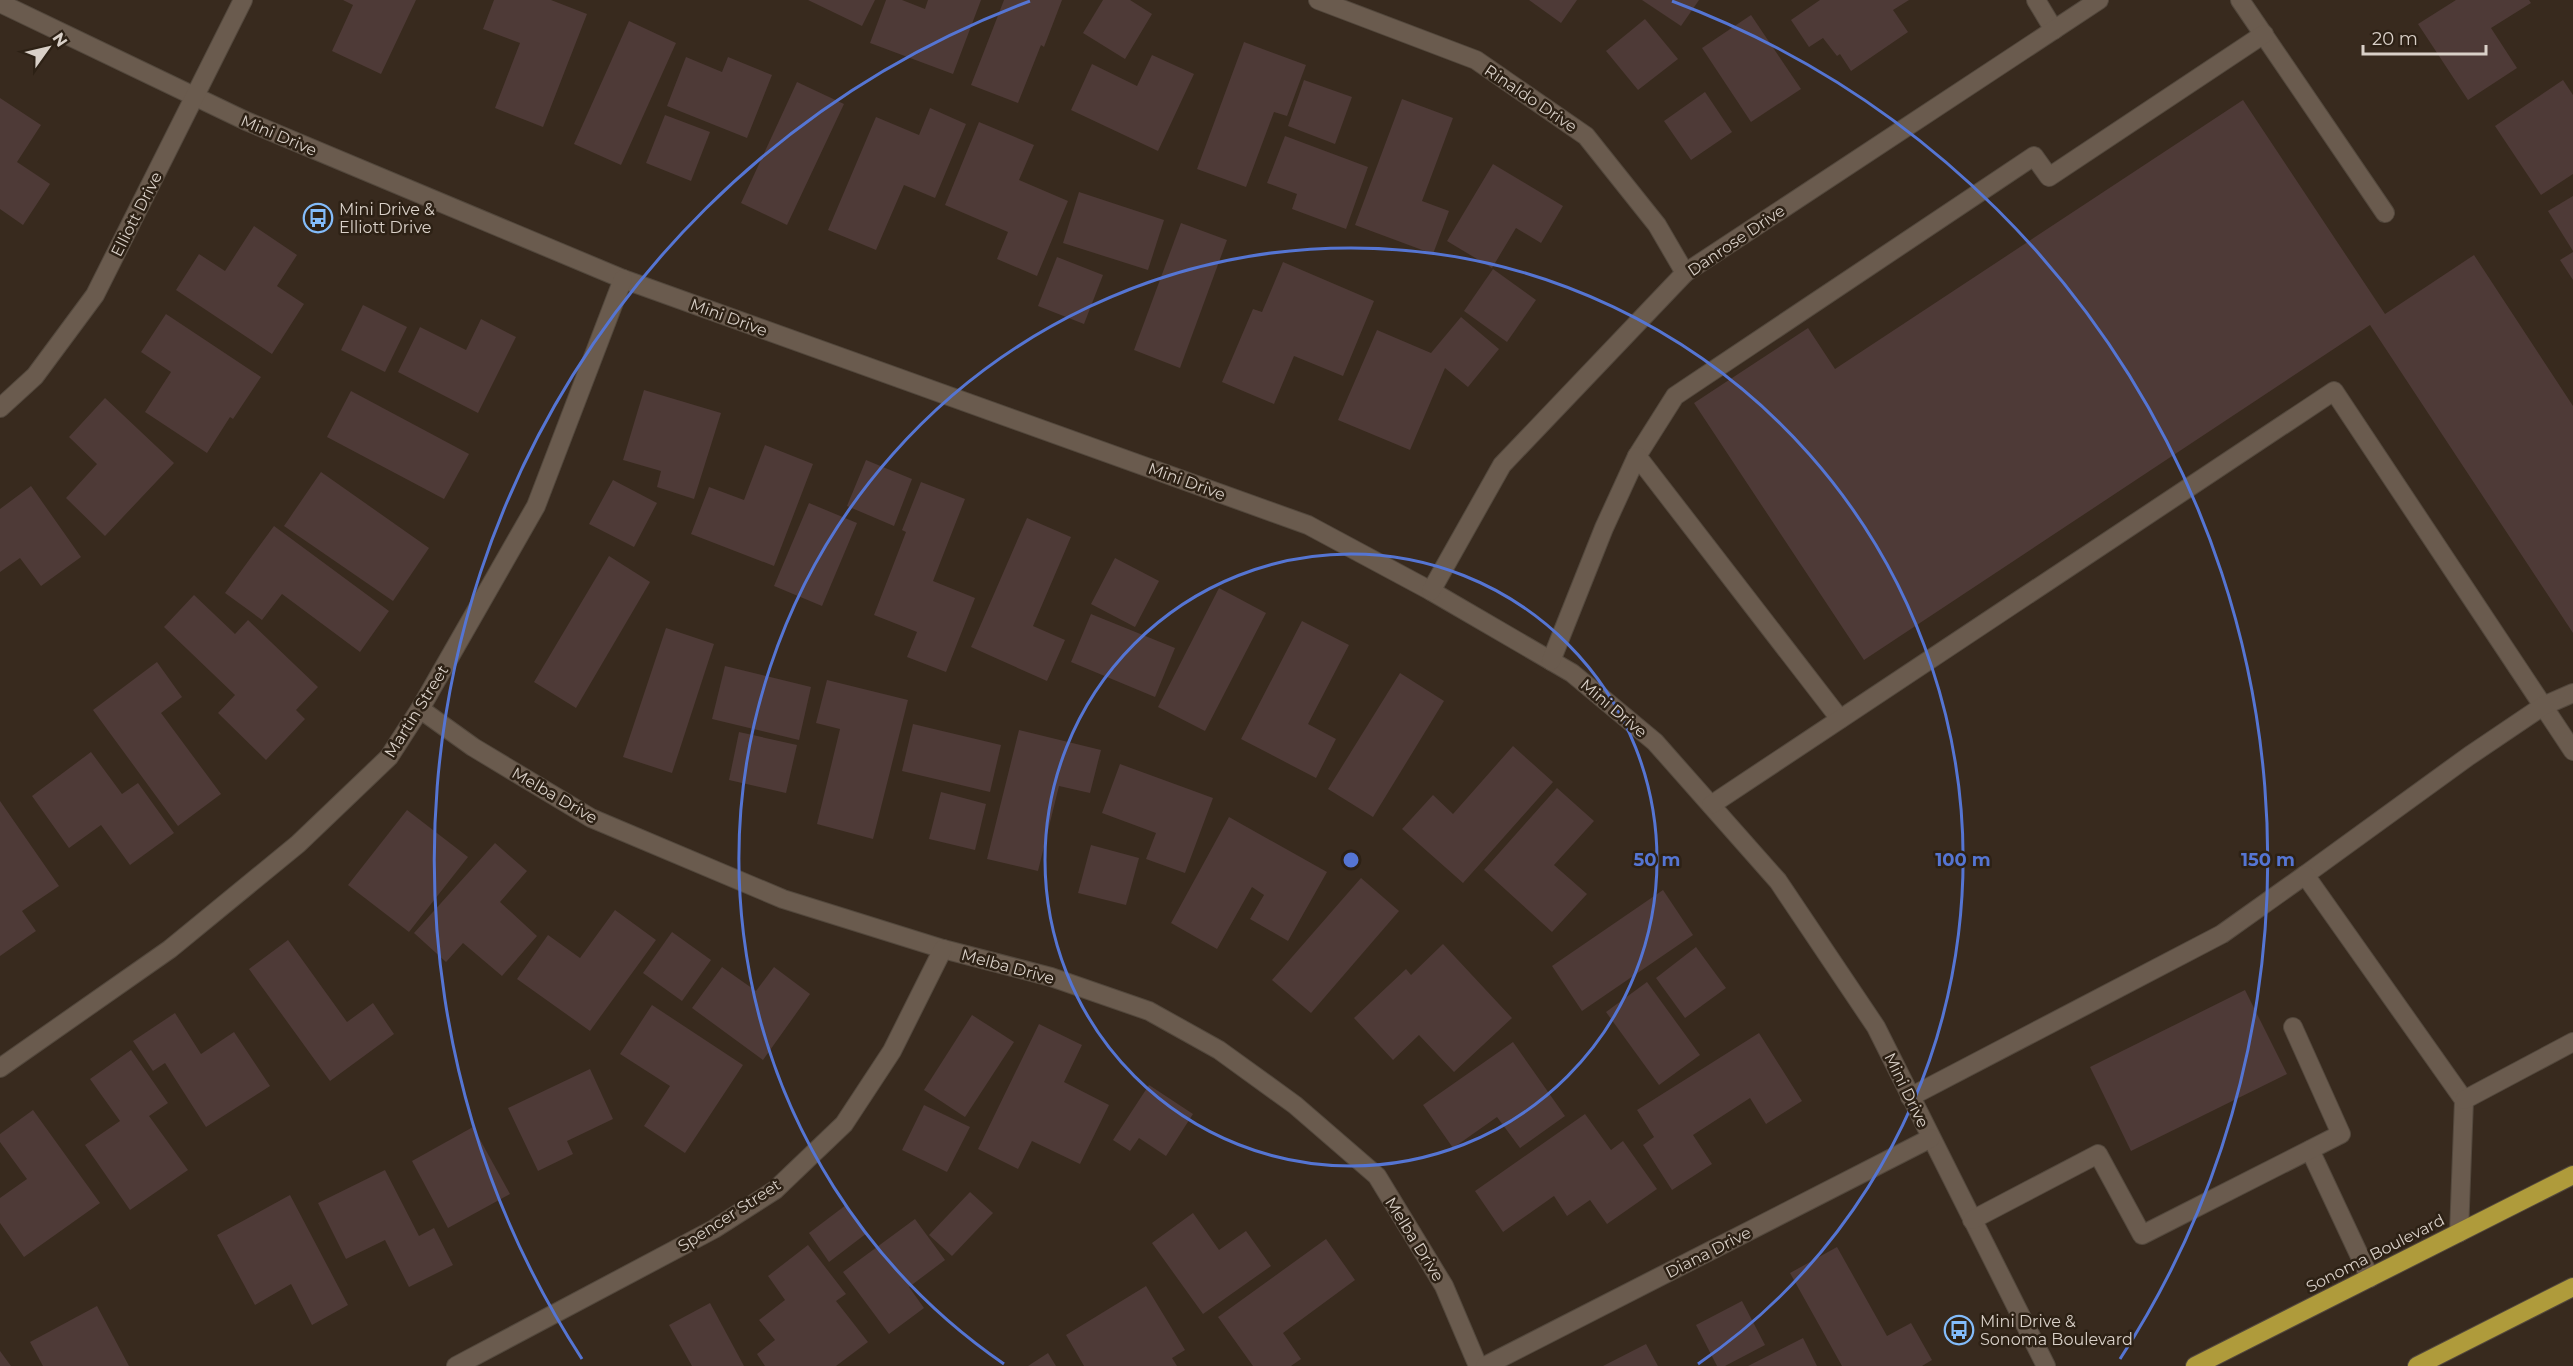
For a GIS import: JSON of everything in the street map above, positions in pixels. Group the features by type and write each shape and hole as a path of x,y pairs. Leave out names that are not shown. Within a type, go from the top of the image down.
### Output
{"highway":[{"name":"Sonoma Boulevard","path":"2195,1366 2573,1175"},
{"path":"2417,1366 2573,1287"}],"street":[{"name":"Elliott Drive","path":"0,408 34,376 95,295 243,0"},
{"path":"2036,0 2055,30"},
{"name":"Danrose Drive","path":"1431,591 1502,465 1685,273 2099,0"},
{"path":"2240,0 2385,213"},
{"name":"Rinaldo Drive","path":"1329,2 1476,60 1586,136 1657,225 1685,273"},
{"name":"Mini Drive","path":"0,3 195,98 623,279 1308,525 1431,591 1572,673 1655,742 1778,881 1876,1027 2046,1366"},
{"path":"1551,661 1604,528 1637,456 1675,396 2034,156 2049,177 2264,34"},
{"name":"Martin Street","path":"0,1068 171,949 298,844 389,757 420,709 536,506 623,279"},
{"path":"1711,805 2334,391 2573,751"},
{"path":"1637,456 1840,719"},
{"path":"1910,1097 2222,934 2469,756 2543,706 2573,693"},
{"name":"Melba Drive","path":"420,709 473,747 591,818 783,899 944,949 1051,977 1149,1011 1219,1050 1295,1106 1377,1176 1444,1286 1478,1366"},
{"path":"2305,875 2464,1100 2459,1233"},
{"name":"Spencer Street","path":"456,1366 714,1229 775,1190 843,1124 892,1051 944,949"},
{"path":"1972,1221 2098,1154 2142,1235 2341,1134 2293,1027"},
{"path":"2464,1100 2573,1042"},
{"name":"Diana Drive","path":"1485,1366 1931,1138"},
{"path":"2310,1150 2370,1278"}],"building":[{"path":"343,0 416,0 381,74 332,51 353,5"},
{"path":"494,0 551,0 587,14 543,127 495,108 520,43 483,29"},
{"path":"808,0 875,0 862,26"},
{"path":"886,0 902,0 925,9 928,0 981,0 953,74 870,43"},
{"path":"1004,0 1062,0 1044,47 1041,45 1018,103 971,85"},
{"path":"1103,0 1130,0 1152,14 1125,59 1083,33"},
{"path":"1529,0 1577,0 1561,23"},
{"path":"1642,0 1699,0 1681,26"},
{"path":"1820,0 1909,0 1893,10 1908,32 1851,71 1840,54 1837,56 1823,38 1809,47 1791,20"},
{"path":"2456,0 2529,0 2531,3 2491,28 2517,68 2468,100 2418,24"},
{"path":"1751,15 1801,89 1751,122 1702,48"},
{"path":"1645,19 1678,59 1638,90 1606,51"},
{"path":"629,21 676,43 621,165 574,144"},
{"path":"1244,42 1306,65 1287,116 1274,112 1246,187 1197,169"},
{"path":"1152,55 1194,74 1158,151 1071,110 1092,64 1137,86"},
{"path":"686,57 722,72 728,57 772,75 747,138 667,106"},
{"path":"1304,80 1352,97 1335,144 1288,126"},
{"path":"2563,80 2573,95 2573,174 2541,195 2495,126"},
{"path":"797,82 844,104 787,225 741,203"},
{"path":"1705,92 1732,132 1691,160 1664,121"},
{"path":"0,98 41,125 17,162 50,184 23,225 0,209"},
{"path":"1402,99 1453,118 1422,201 1449,211 1433,254 1355,225"},
{"path":"2243,100 2385,314 2474,255 2573,406 2573,633 2370,325 1864,660 1694,403 1808,328 1835,369"},
{"path":"930,108 966,124 935,198 904,185 876,250 828,230 876,117 919,135"},
{"path":"665,115 710,132 691,181 646,163"},
{"path":"979,122 1034,145 1019,180 1068,201 1037,276 997,259 1008,232 945,205"},
{"path":"1285,136 1368,167 1346,229 1292,209 1297,194 1267,183"},
{"path":"1493,164 1563,206 1541,243 1516,228 1492,268 1447,241"},
{"path":"1079,192 1164,220 1148,270 1063,243"},
{"path":"2573,196 2573,251 2548,211"},
{"path":"1181,223 1227,240 1180,368 1134,350"},
{"path":"254,226 297,255 277,286 304,304 272,354 176,290 199,254 225,271"},
{"path":"2573,252 2573,280 2560,260"},
{"path":"1057,257 1103,275 1084,324 1038,306"},
{"path":"1283,262 1374,301 1343,376 1294,356 1274,404 1222,382 1253,309 1262,312"},
{"path":"1493,269 1536,300 1507,342 1464,311"},
{"path":"363,305 407,327 385,372 341,350"},
{"path":"166,314 261,377 233,419 230,417 207,453 145,412 171,372 141,352"},
{"path":"1461,317 1499,349 1468,387 1445,368 1410,450 1338,420 1377,330 1431,353"},
{"path":"481,319 516,337 478,413 398,372 420,327 466,350"},
{"path":"644,390 721,413 694,499 657,487 661,471 623,460"},
{"path":"351,391 469,454 444,499 327,437"},
{"path":"105,398 174,463 105,536 66,498 97,464 69,437"},
{"path":"765,445 813,464 774,566 691,534 709,487 744,500"},
{"path":"866,460 912,479 894,526 847,506"},
{"path":"321,472 429,548 393,601 284,526"},
{"path":"613,480 657,503 634,547 589,524"},
{"path":"921,482 965,499 933,581 975,598 946,672 907,657 917,632 874,615 906,532 902,530"},
{"path":"31,486 81,557 41,586 20,558 0,572 0,509"},
{"path":"809,503 857,523 822,606 774,586"},
{"path":"1027,518 1071,537 1033,626 1065,640 1047,681 971,647"},
{"path":"274,526 389,611 360,652 282,594 262,620 225,593"},
{"path":"609,556 650,582 576,708 534,682"},
{"path":"1115,558 1159,581 1135,627 1091,604"},
{"path":"1219,588 1266,613 1205,731 1158,707"},
{"path":"194,595 235,634 248,620 318,687 296,710 305,719 266,760 218,713 235,695 164,627"},
{"path":"1091,614 1175,648 1155,697 1071,662"},
{"path":"1302,621 1349,645 1308,724 1336,739 1316,778 1241,739"},
{"path":"666,628 714,644 672,773 623,757"},
{"path":"157,662 182,697 161,713 221,794 178,826 93,710"},
{"path":"725,666 811,687 799,740 712,719"},
{"path":"1400,673 1444,701 1373,817 1328,789"},
{"path":"827,680 908,700 873,839 817,824 840,729 816,723"},
{"path":"913,724 1001,745 990,792 902,771"},
{"path":"1019,730 1101,750 1090,793 1059,786 1038,871 987,859"},
{"path":"739,732 797,745 786,793 729,780"},
{"path":"1513,746 1553,782 1463,883 1402,829 1433,795 1453,814"},
{"path":"91,752 122,794 138,783 174,833 130,865 101,825 69,848 32,796"},
{"path":"1120,764 1213,798 1185,873 1146,859 1156,833 1102,813"},
{"path":"1557,788 1594,821 1554,865 1587,894 1552,932 1484,870"},
{"path":"941,792 986,804 975,850 929,839"},
{"path":"0,801 59,886 22,911 36,931 0,956"},
{"path":"407,810 468,857 409,932 348,885"},
{"path":"1229,817 1327,872 1288,941 1250,919 1264,895 1252,887 1217,949 1171,923"},
{"path":"495,843 527,871 500,902 537,936 502,976 463,943 446,962 414,933"},
{"path":"1091,845 1139,858 1126,905 1078,893"},
{"path":"1361,878 1399,911 1311,1013 1272,980"},
{"path":"1663,890 1693,935 1582,1011 1552,966"},
{"path":"615,910 656,940 590,1031 517,979 548,935 580,958"},
{"path":"672,932 711,960 682,1001 643,973"},
{"path":"288,940 347,1022 373,1003 394,1034 330,1081 249,969"},
{"path":"1443,944 1512,1018 1454,1072 1419,1035 1393,1060 1354,1018 1406,969 1411,975"},
{"path":"1696,947 1726,988 1685,1018 1656,978"},
{"path":"722,967 756,991 774,967 810,994 763,1060 692,1008"},
{"path":"1647,982 1700,1055 1659,1085 1606,1012"},
{"path":"2245,990 2287,1074 2131,1151 2090,1067"},
{"path":"652,1005 743,1065 685,1153 644,1126 670,1086 620,1054"},
{"path":"175,1013 201,1054 234,1032 270,1086 206,1127 165,1063 153,1071 133,1041"},
{"path":"972,1015 1014,1042 965,1117 924,1090"},
{"path":"1039,1024 1082,1045 1064,1082 1109,1105 1080,1164 1032,1141 1018,1169 978,1149"},
{"path":"1759,1033 1802,1101 1766,1124 1750,1098 1693,1135 1712,1164 1672,1190 1643,1145 1654,1137 1637,1110"},
{"path":"1513,1042 1565,1116 1520,1148 1497,1117 1453,1148 1423,1105"},
{"path":"131,1050 168,1103 149,1116 188,1170 130,1210 85,1145 120,1121 90,1079"},
{"path":"590,1069 613,1119 567,1141 573,1154 538,1171 508,1108"},
{"path":"1149,1085 1193,1114 1166,1156 1139,1138 1130,1151 1113,1140"},
{"path":"924,1105 970,1127 947,1172 902,1150"},
{"path":"33,1110 100,1203 24,1257 0,1223 0,1198 27,1179 0,1142 0,1134"},
{"path":"1585,1114 1611,1150 1623,1141 1657,1189 1607,1224 1590,1200 1567,1216 1554,1196 1503,1232 1475,1191"},
{"path":"473,1127 510,1194 448,1228 412,1161"},
{"path":"385,1170 419,1236 434,1228 453,1265 409,1287 385,1240 346,1259 318,1203"},
{"path":"970,1192 993,1213 952,1256 929,1235"},
{"path":"290,1195 348,1305 312,1325 291,1284 255,1305 217,1235"},
{"path":"846,1205 867,1233 829,1262 809,1233"},
{"path":"1193,1213 1219,1250 1246,1231 1271,1266 1203,1314 1152,1243"},
{"path":"915,1219 945,1260 909,1287 924,1308 889,1334 843,1272"},
{"path":"1326,1239 1355,1280 1283,1333 1301,1359 1291,1366 1253,1366 1218,1317"},
{"path":"808,1245 846,1294 836,1301 868,1342 836,1366 765,1366 757,1354 775,1340 759,1320 785,1300 768,1276"},
{"path":"1837,1247 1887,1336 1911,1323 1932,1360 1922,1366 1842,1366 1790,1273"},
{"path":"1146,1286 1185,1350 1172,1358 1177,1366 1084,1366 1066,1335"},
{"path":"1742,1301 1765,1345 1725,1366 1717,1366 1696,1325"},
{"path":"710,1303 744,1366 692,1366 669,1325"},
{"path":"97,1306 129,1366 43,1366 30,1342"},
{"path":"1803,1338 1817,1366 1748,1366"},
{"path":"1646,1344 1658,1366 1603,1366"},
{"path":"0,1351 11,1366 0,1366"},
{"path":"1048,1353 1056,1366 1028,1366"}],"place":[{"name":"Mini Drive & Elliott Drive","path":"318,218"},
{"name":"Mini Drive & Sonoma Boulevard","path":"1959,1330"}]}
